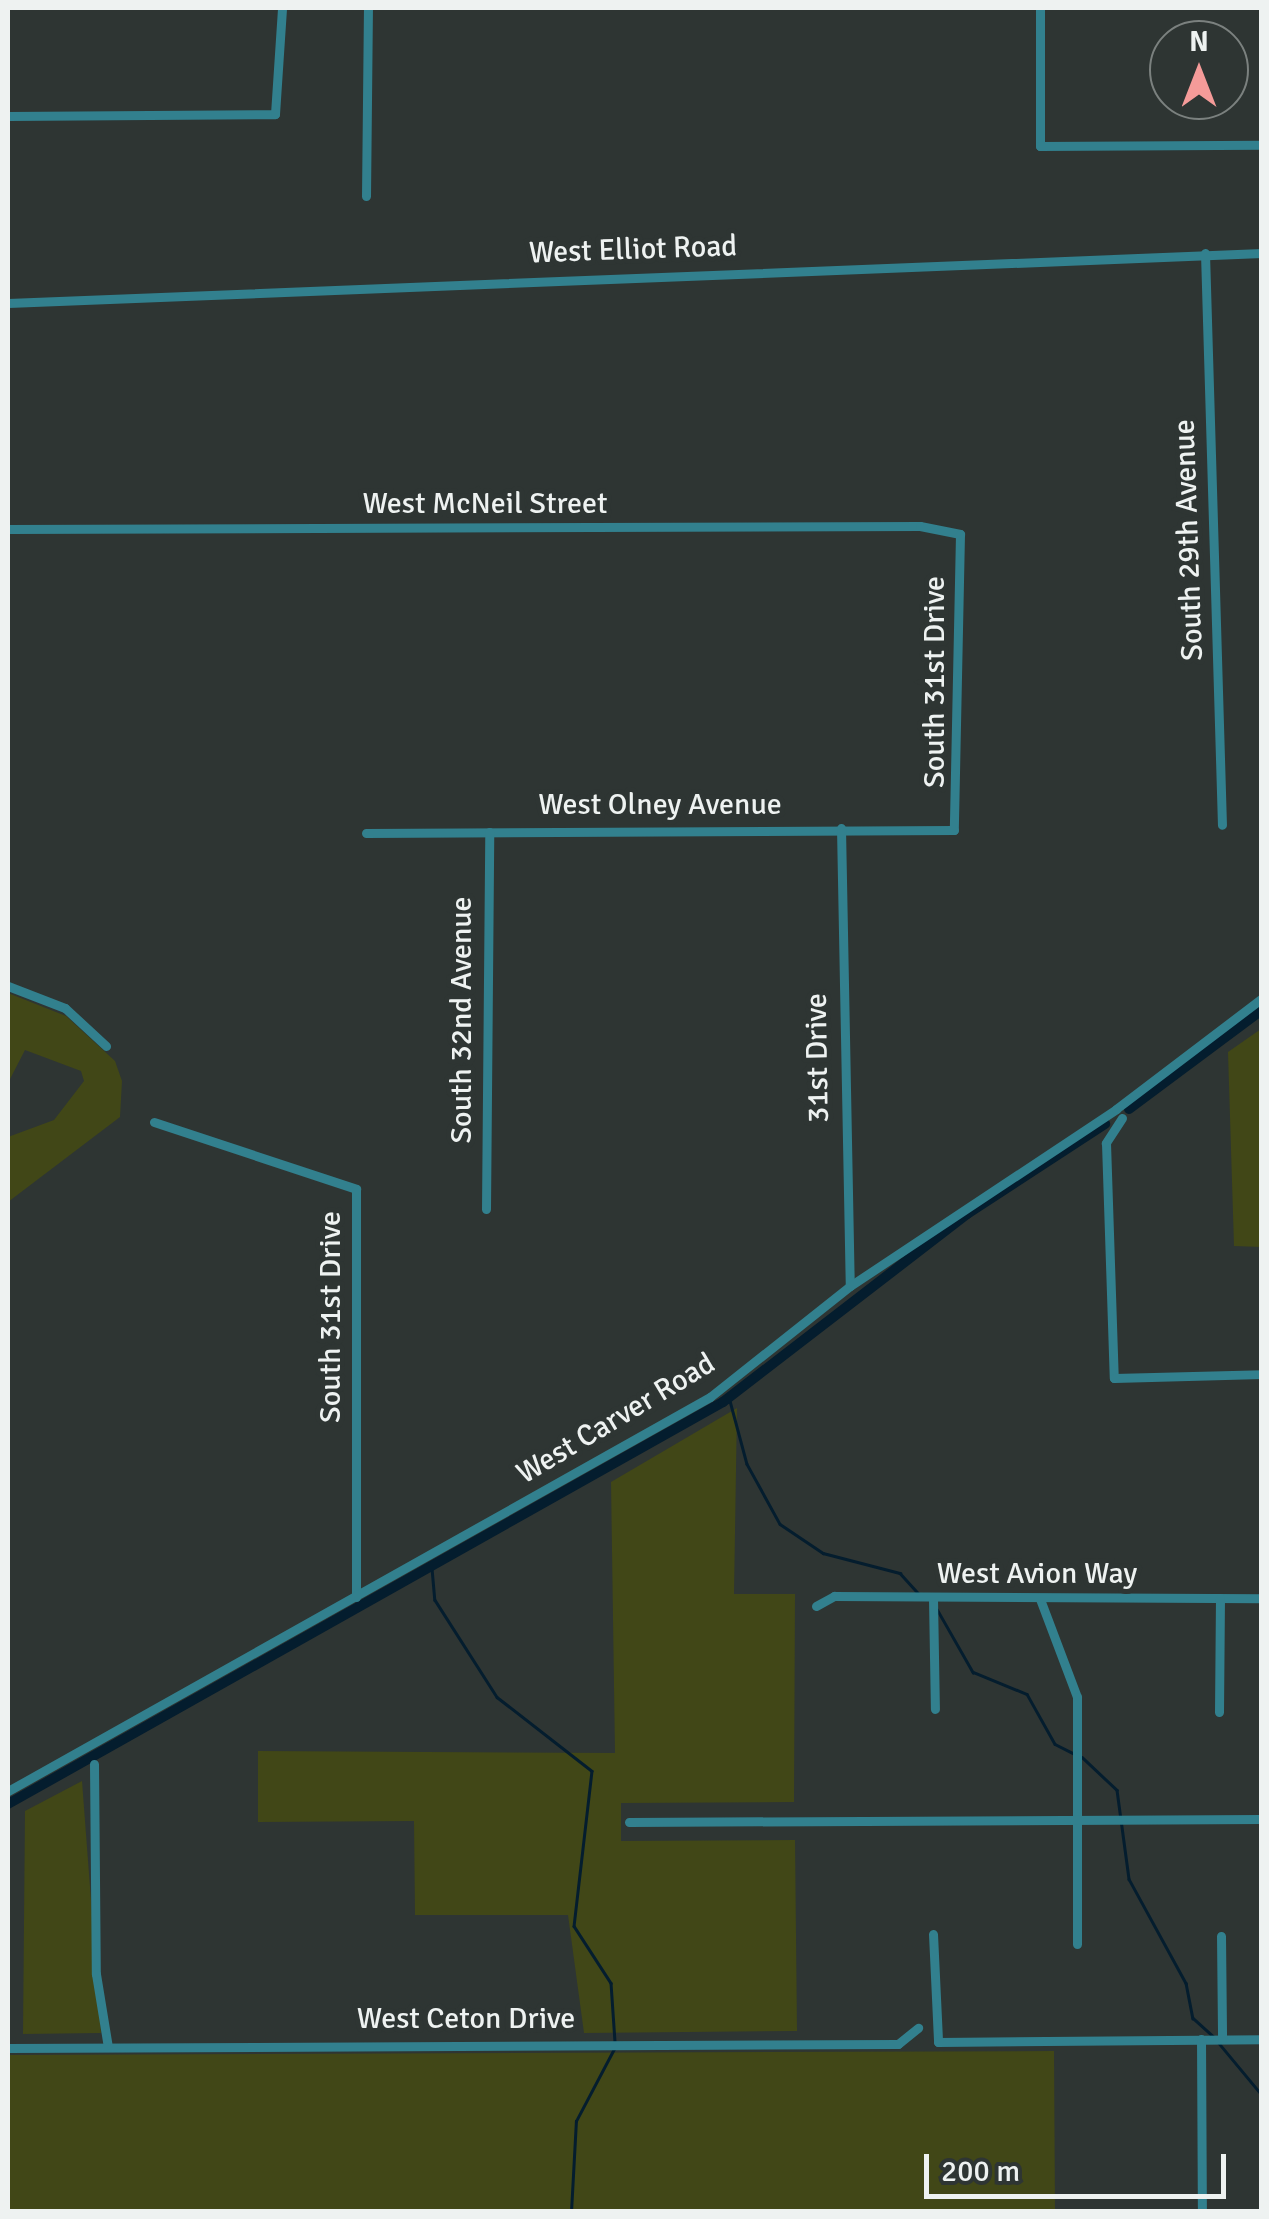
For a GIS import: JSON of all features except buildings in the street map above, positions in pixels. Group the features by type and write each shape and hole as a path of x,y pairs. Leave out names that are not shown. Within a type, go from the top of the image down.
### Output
{"street":[{"path":"8,116 279,111 282,8"},
{"path":"366,196 368,8"},
{"path":"1040,8 1040,146 1262,145"},
{"name":"South 29th Avenue","path":"1206,253 1222,824"},
{"name":"West Elliot Road","path":"8,303 1262,253"},
{"name":"West McNeil Street","path":"8,529 920,526 960,534"},
{"name":"South 31st Drive","path":"954,830 960,534"},
{"name":"31st Drive","path":"841,828 850,1286"},
{"name":"West Olney Avenue","path":"366,833 954,830"},
{"name":"South 32nd Avenue","path":"486,1209 489,832"},
{"path":"8,986 66,1008 106,1046"},
{"name":"West Carver Road","path":"8,1791 710,1397 850,1286 1116,1109 1262,998"},
{"path":"1122,1118 1106,1143 1114,1378 1262,1374"},
{"name":"South 31st Drive","path":"154,1122 356,1190 356,1597"},
{"name":"West Avion Way","path":"816,1606 834,1596 1040,1600 1262,1598"},
{"path":"1219,1712 1220,1598"},
{"path":"934,1599 935,1709"},
{"path":"1040,1600 1077,1696 1076,1944"},
{"path":"94,1764 96,1974 108,2046"},
{"path":"630,1822 1262,1819"},
{"path":"934,1934 938,2042 1262,2039"},
{"path":"1221,1936 1222,2038"},
{"name":"West Ceton Drive","path":"8,2048 898,2044 918,2028"},
{"path":"1202,2039 1202,2212"}],"green space":[{"path":"8,993 66,1016 115,1061 122,1081 120,1117 8,1202 8,1137 54,1120 84,1081 81,1071 25,1050 8,1083"},
{"path":"1261,1029 1261,1247 1234,1246 1228,1052"},
{"path":"737,1408 734,1594 795,1594 794,1802 621,1803 621,1841 795,1840 797,2031 584,2033 568,1915 415,1915 414,1821 258,1822 258,1751 615,1753 611,1482"},
{"path":"82,1781 101,2033 23,2034 25,1811"},
{"path":"1054,2051 1055,2211 8,2211 8,2055"}],"waterway":[{"path":"1129,1109 1262,1010"},
{"path":"8,1804 723,1402 967,1214 1105,1124"},
{"path":"729,1397 747,1464 780,1524 823,1553 900,1573 918,1593"},
{"path":"432,1568 435,1600 497,1697 592,1771 574,1926 611,1983 615,2042"},
{"path":"937,1609 973,1672 1027,1694 1055,1744 1075,1754"},
{"path":"1082,1757 1117,1790 1129,1879 1186,1983 1193,2018 1213,2036"},
{"path":"1218,2042 1262,2095"},
{"path":"571,2212 576,2121 614,2049"}]}
